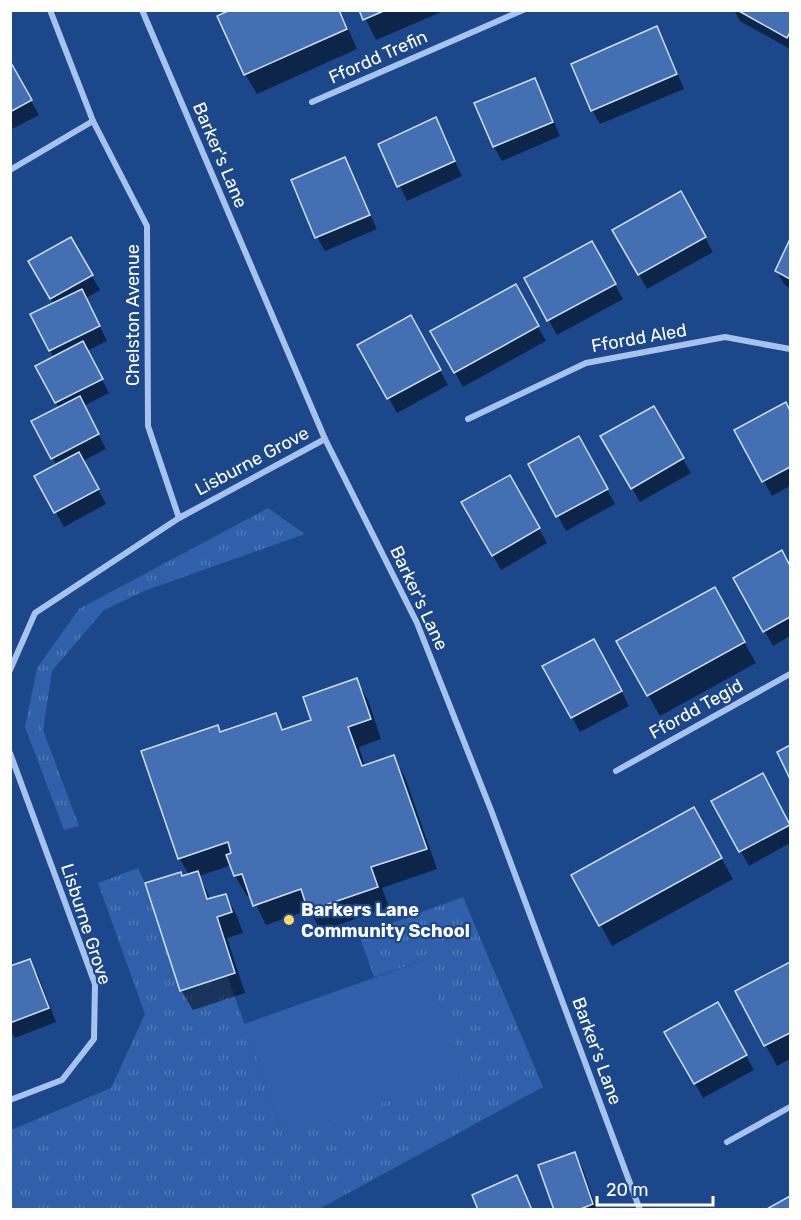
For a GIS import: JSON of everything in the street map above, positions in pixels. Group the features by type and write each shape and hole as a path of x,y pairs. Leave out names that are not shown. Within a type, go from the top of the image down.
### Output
{"street":[{"name":"Chelston Avenue","path":"50,10 93,121 147,225 148,426 179,518"},
{"name":"Barker's Lane","path":"142,10 325,439 417,623 491,810 640,1209"},
{"name":"Ffordd Trefin","path":"312,102 523,10"},
{"path":"10,170 93,121"},
{"name":"Ffordd Aled","path":"468,419 586,363 725,337 790,349"},
{"name":"Lisburne Grove","path":"10,670 35,613 179,518 325,439"},
{"name":"Ffordd Tegid","path":"616,771 790,674"},
{"name":"Lisburne Grove","path":"10,753 95,984 94,1039 62,1080 10,1100"},
{"path":"727,1142 790,1107"}],"green space":[{"path":"268,508 305,534 144,591 104,610 52,671 43,730 79,826 64,830 25,727 37,668 79,609"},
{"path":"138,868 180,990 227,975 285,1138 424,960 374,977 359,935 463,897 543,1087 319,1209 11,1210 11,1130 111,1088 145,1014 98,883"},
{"path":"424,960 465,1073 285,1138 244,1024"}],"building":[{"path":"230,10 339,10 347,29 244,75 217,16"},
{"path":"359,10 386,10 363,20"},
{"path":"737,10 790,10 790,32 787,38"},
{"path":"657,26 677,74 591,111 571,64"},
{"path":"10,61 32,100 10,112"},
{"path":"535,78 553,122 493,147 474,103"},
{"path":"436,117 455,161 397,187 378,144"},
{"path":"345,157 370,215 315,238 291,180"},
{"path":"681,191 706,237 638,275 612,230"},
{"path":"71,237 93,275 50,299 28,261"},
{"path":"790,239 790,279 775,271"},
{"path":"592,241 616,284 547,321 524,278"},
{"path":"516,284 539,326 454,373 430,331"},
{"path":"82,289 100,326 49,351 30,314"},
{"path":"411,315 441,370 387,399 357,345"},
{"path":"83,341 103,379 55,403 35,366"},
{"path":"80,396 99,434 51,459 31,421"},
{"path":"786,402 790,411 790,467 762,482 734,430"},
{"path":"654,406 684,458 631,489 600,436"},
{"path":"579,436 608,489 556,517 528,464"},
{"path":"79,452 99,489 54,513 34,476"},
{"path":"510,475 540,528 492,556 461,502"},
{"path":"782,550 790,566 790,617 763,632 733,578"},
{"path":"715,587 745,642 647,696 616,641"},
{"path":"594,639 622,691 571,718 542,666"},
{"path":"357,678 371,719 348,727 362,766 394,755 427,849 371,867 378,887 308,911 301,889 253,906 242,874 234,876 226,855 231,853 228,842 178,859 141,751 218,725 220,732 276,713 282,730 311,720 303,697"},
{"path":"790,745 790,779 777,752"},
{"path":"763,773 790,825 739,852 711,801"},
{"path":"694,807 722,858 599,926 571,875"},
{"path":"198,871 207,899 226,894 232,912 217,917 235,973 180,991 145,883 181,872 182,876"},
{"path":"30,959 49,1008 10,1023 10,966"},
{"path":"790,962 790,1033 764,1046 735,991"},
{"path":"718,1002 747,1055 694,1084 664,1032"},
{"path":"575,1152 593,1204 578,1210 554,1210 538,1165"},
{"path":"517,1175 532,1210 478,1210 472,1195"},
{"path":"790,1196 790,1210 765,1210"}],"place":[{"name":"Barkers Lane Community School","path":"289,920"}]}
